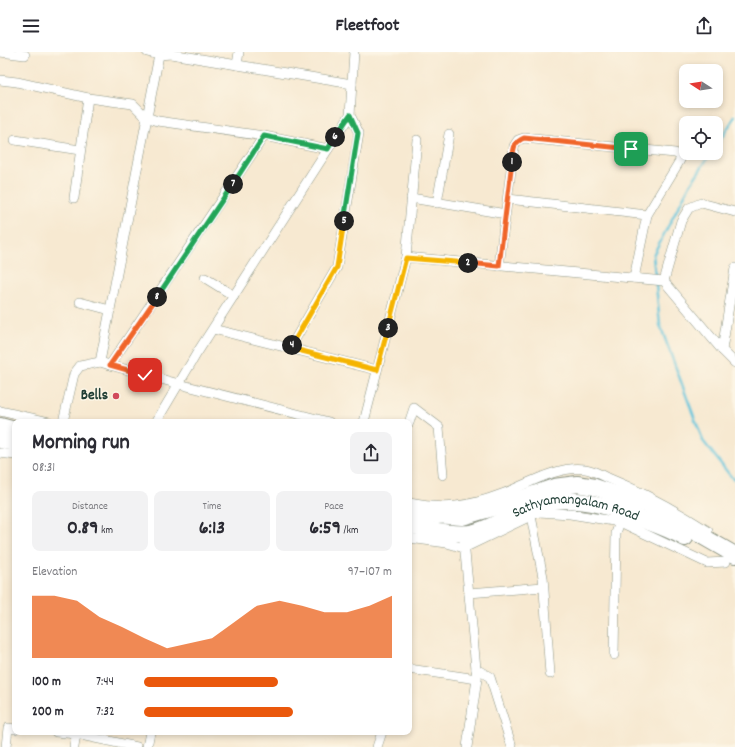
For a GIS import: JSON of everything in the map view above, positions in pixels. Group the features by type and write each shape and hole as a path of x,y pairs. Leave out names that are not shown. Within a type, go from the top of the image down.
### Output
{"highway":[{"path":"0,426 12,429"},
{"path":"0,440 12,442"},
{"name":"Sathyamangalam Road","path":"412,526 433,530 463,533 475,532 532,507 551,501 571,501 594,504 626,513 675,532 732,559"},
{"path":"412,514 463,533"}],"street":[{"path":"0,52 25,55"},
{"path":"147,52 159,55 171,53 352,84"},
{"path":"237,65 239,52"},
{"path":"290,348 337,267 358,133 350,115 354,52"},
{"path":"100,362 159,55"},
{"path":"0,80 16,82 88,98 134,104 146,117 158,121 264,136 328,149"},
{"path":"74,198 88,98"},
{"path":"158,419 213,329 350,115"},
{"path":"437,202 449,134"},
{"path":"110,365 264,136"},
{"path":"499,266 514,146 518,140 524,138 675,153 681,158 647,215 635,278"},
{"path":"15,140 80,150"},
{"path":"365,419 406,258 417,140"},
{"path":"411,198 506,214"},
{"path":"508,199 647,215"},
{"path":"663,281 681,221 689,208 701,203 735,212"},
{"path":"406,258 663,281 735,363"},
{"path":"722,350 735,268"},
{"path":"205,278 234,296"},
{"path":"80,302 110,310"},
{"path":"213,329 377,370"},
{"path":"64,419 74,374 80,366 100,362 179,384 317,419"},
{"path":"410,419 414,408 439,427 443,475"},
{"path":"0,411 36,419"},
{"path":"0,453 12,455"},
{"path":"412,503 447,508 463,506 501,495 553,473 586,469 632,487 665,504 721,539 732,559 706,563 620,522 570,514 539,512 531,516 463,533 447,543 412,538"},
{"path":"531,516 543,577 550,674"},
{"path":"614,655 616,533 620,522"},
{"path":"463,533 477,674 467,747"},
{"path":"469,594 544,587"},
{"path":"412,669 477,674 490,677 512,747"},
{"path":"6,747 8,728 12,729"},
{"path":"74,747 76,735"},
{"path":"85,735 137,747"},
{"path":"148,747 150,735"},
{"path":"377,747 381,735"}],"waterway":[{"path":"723,135 735,117"},
{"path":"706,160 690,185 653,255 660,325 703,441 732,478 735,479"}],"place":[{"name":"Bells","path":"116,396"}],"route":[{"path":"145,375 110,365 264,136 328,149 350,115 358,133 337,267 290,348 377,370 406,258 499,266 514,146 518,140 524,138 631,149"}]}
